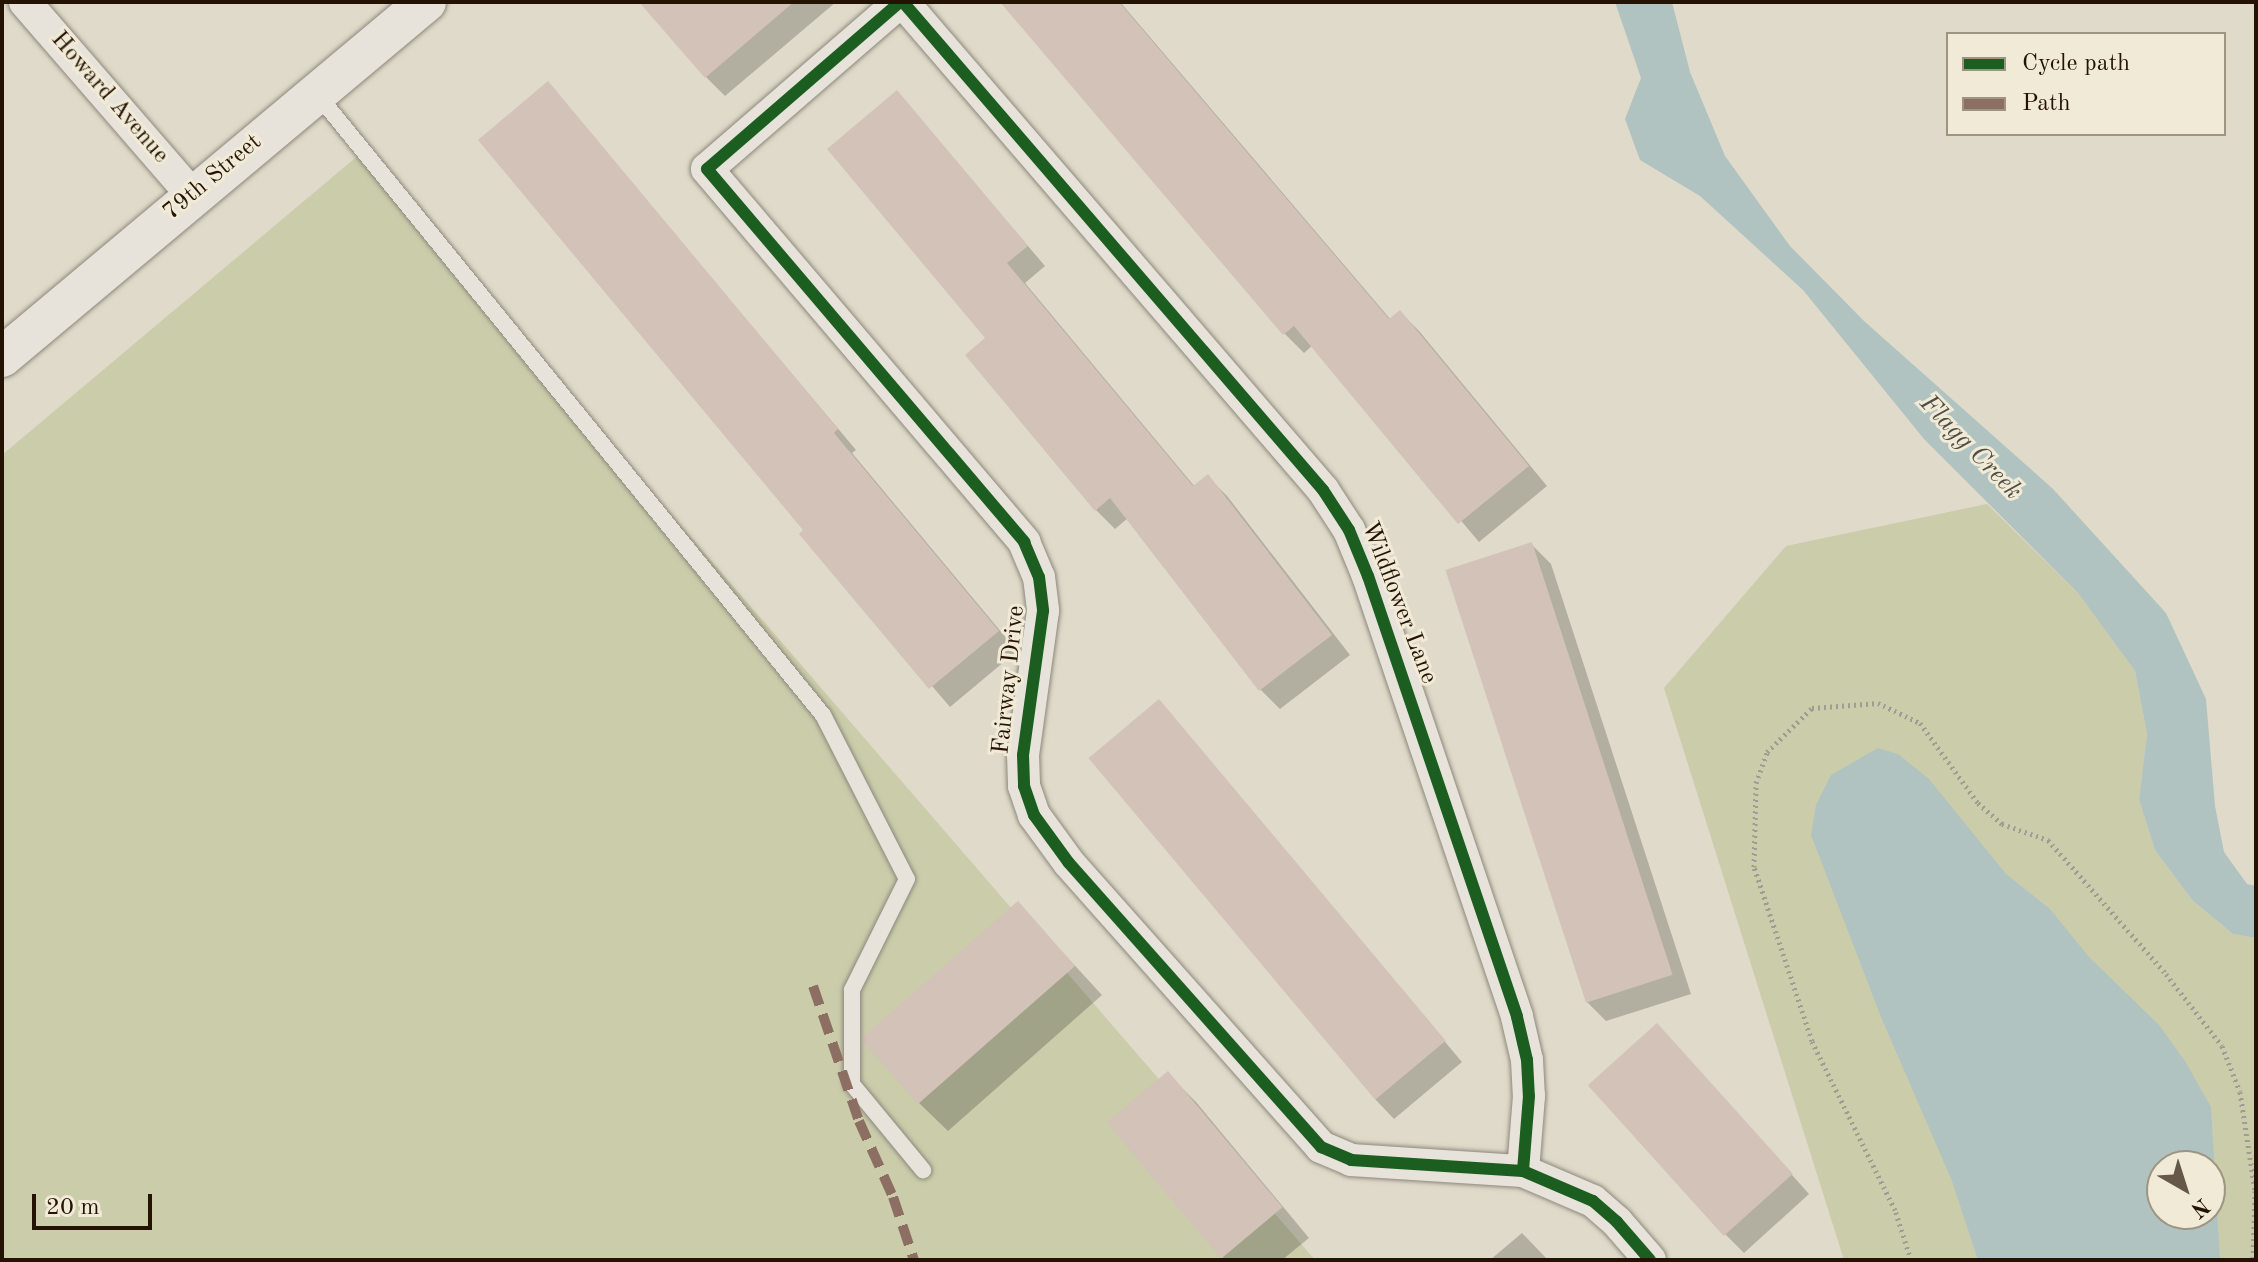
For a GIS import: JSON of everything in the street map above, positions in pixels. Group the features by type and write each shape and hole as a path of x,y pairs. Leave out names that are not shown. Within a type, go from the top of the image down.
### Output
{"street":[{"name":"Howard Avenue","path":"25,2 192,195"},
{"name":"79th Street","path":"2,357 426,2"},
{"name":"Fairway Drive","path":"902,2 707,169 1024,542 1039,577 1043,611 1023,755 1024,786 1034,815 1069,863 1321,1147 1351,1160 1366,1162 1523,1171 1593,1201 1617,1222 1650,1260"},
{"name":"Wildflower Lane","path":"902,2 1323,490 1349,530 1373,590 1517,1017 1527,1060 1529,1096 1523,1171"}],"lane":[{"path":"316,93 823,715 907,879 852,990 852,1084 923,1170"}],"path":[{"path":"1911,1260 1895,1210 1812,1041 1754,867 1756,783 1767,752 1812,708 1878,703 1920,723 1978,803 2002,824 2048,840 2166,974 2222,1046 2240,1092 2255,1191 2253,1260"}],"green space":[{"path":"360,154 1315,1260 2,1260 2,455"},
{"path":"1987,504 2078,593 2135,671 2147,734 2139,800 2155,850 2192,900 2233,934 2256,938 2256,1260 1844,1260 1664,688 1786,546"}],"water":[{"name":"Flagg Creek","path":"1615,2 1672,2 1690,72 1725,156 1790,246 1864,321 2053,489 2166,613 2206,699 2215,806 2224,852 2247,884 2256,886 2256,938 2233,934 2192,900 2155,850 2139,800 2147,734 2135,671 2078,593 1924,439 1803,290 1700,196 1640,160 1625,119 1641,78"},
{"path":"1878,748 1898,754 1929,779 2006,874 2050,909 2089,957 2159,1025 2185,1061 2211,1107 2214,1150 2146,1150 2146,1230 2218,1230 2220,1260 1978,1260 1952,1181 1881,1017 1811,835 1816,805 1831,775"}],"building":[{"path":"639,2 794,2 705,78"},
{"path":"1000,2 1119,2 1389,319 1400,310 1529,466 1458,524 1294,326 1283,335"},
{"path":"548,81 838,429 834,433 999,631 929,689 799,534 803,530 478,140"},
{"path":"897,90 1028,246 1007,263 1193,486 1208,474 1332,635 1259,691 1110,498 1095,511 965,355 985,338 827,149"},
{"path":"1532,542 1673,975 1586,1003 1445,570"},
{"path":"1159,699 1446,1041 1375,1100 1089,758"},
{"path":"1018,901 1075,966 918,1104 863,1042 863,1037"},
{"path":"1657,1023 1793,1174 1724,1236 1588,1085"},
{"path":"1168,1071 1282,1207 1221,1259 1107,1122"}],"marked path":[{"path":"813,986 859,1121 893,1197 914,1260"}],"cycle path":[{"path":"900,2 707,169 1024,542 1039,577 1043,611 1023,755 1024,786 1034,815 1069,863 1321,1147 1351,1160 1523,1171 1593,1201 1617,1222 1650,1260"},
{"path":"903,2 1323,490 1349,530 1368,576 1517,1017 1527,1060 1529,1096 1523,1171"}]}
